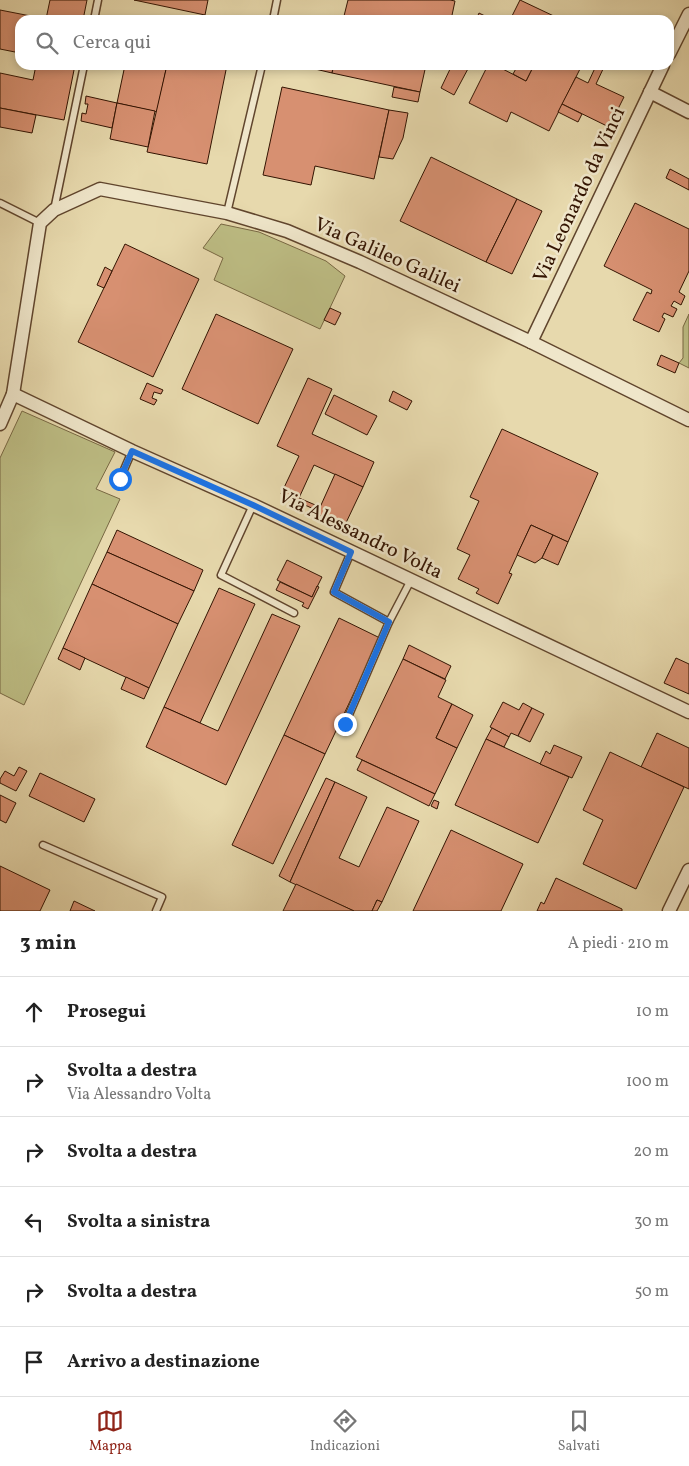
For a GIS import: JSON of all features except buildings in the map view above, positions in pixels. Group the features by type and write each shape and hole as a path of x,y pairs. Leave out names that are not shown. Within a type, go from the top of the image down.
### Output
{"street":[{"path":"674,44 689,14"},
{"name":"Via Leonardo da Vinci","path":"531,342 661,70"},
{"path":"650,92 689,112"},
{"name":"Via Galileo Galilei","path":"40,223 54,210 100,190 227,213 287,231 531,342 689,420"},
{"path":"0,424 14,394 40,223"},
{"name":"Via Alessandro Volta","path":"14,394 689,712"},
{"path":"669,911 689,870"}],"lane":[{"path":"95,15 98,0"},
{"path":"274,15 277,0"},
{"path":"54,210 83,70"},
{"path":"227,213 261,70"},
{"path":"0,203 40,223"},
{"path":"120,479 132,451"},
{"path":"253,505 221,575 294,613"},
{"path":"351,552 334,592 389,622"},
{"path":"345,724 389,622 410,580"},
{"path":"43,845 162,897 156,911"}],"green space":[{"path":"221,224 259,232 326,261 345,276 320,329 214,280 223,258 203,248"},
{"path":"689,314 689,368 679,363 683,358 683,327"},
{"path":"22,411 115,452 96,489 120,499 24,705 0,693 0,458"}],"route":[{"path":"120,479 132,451 253,505 351,552 334,592 389,622 345,724"}]}
